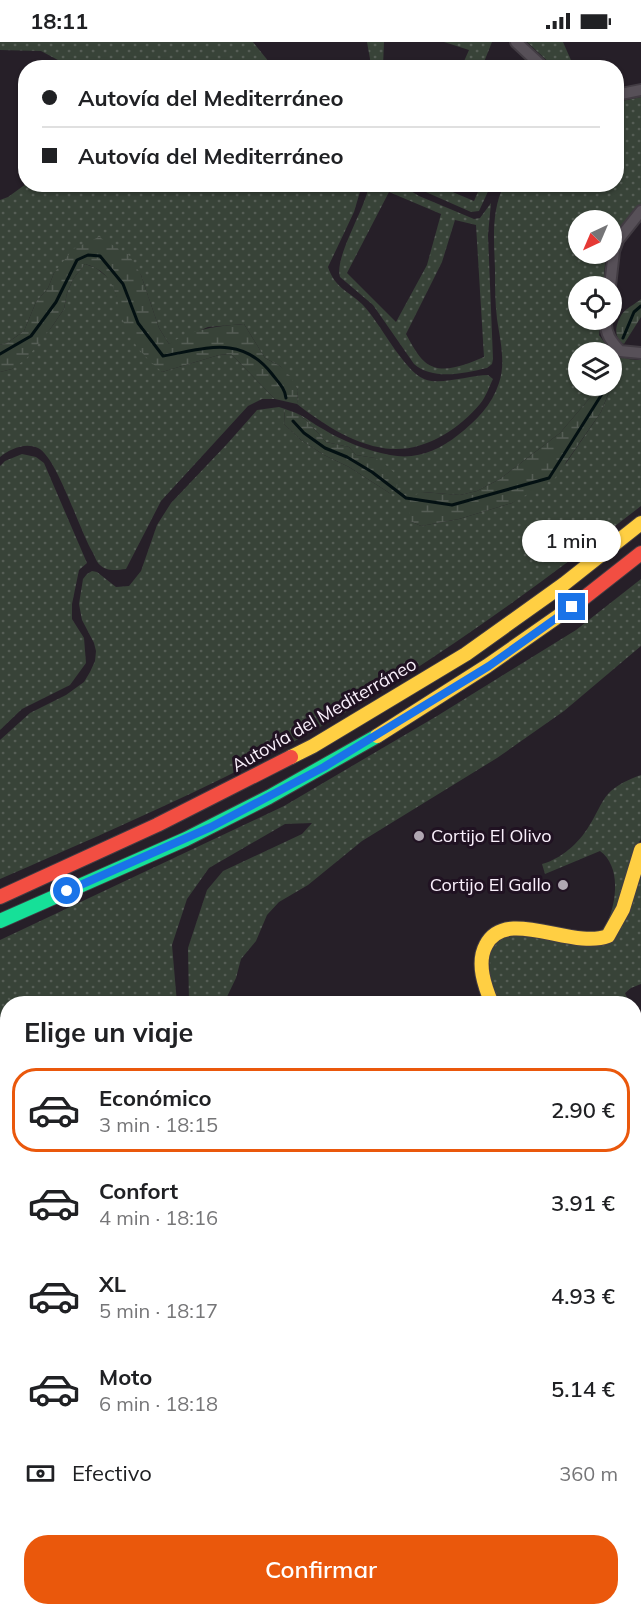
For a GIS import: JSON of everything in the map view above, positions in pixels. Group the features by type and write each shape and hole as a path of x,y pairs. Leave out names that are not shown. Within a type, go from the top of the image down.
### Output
{"main road":[{"name":"Autovía del Mediterráneo","path":"0,897 167,821 313,746 466,654 564,584 641,524"},
{"path":"0,921 211,827 324,767 489,666 607,581 641,553"},
{"path":"490,996 481,963 485,943 490,935 510,928 601,940 609,936 617,924 641,850"}],"street":[{"path":"516,42 535,60"},
{"path":"624,93 641,90"},
{"path":"611,276 614,251 618,240 641,211"},
{"path":"606,330 610,340 620,351 641,353"}],"green space":[{"path":"0,42 253,42 267,60 58,60 41,51 0,50"},
{"path":"367,42 384,42 383,60 370,59"},
{"path":"444,42 492,42 485,60 465,60 469,50"},
{"path":"527,42 563,42 571,60 546,60"},
{"path":"641,97 641,206 622,226 622,210 568,210 568,264 605,264 604,276 568,276 568,330 600,330 599,335 605,342 568,342 568,396 591,396 560,433 500,479 477,491 460,495 422,492 410,521 421,526 459,519 512,503 566,463 601,412 607,396 622,396 622,357 641,360 641,506 468,634 331,721 284,747 143,816 0,879 0,740 30,713 66,695 84,682 90,672 96,651 82,620 79,604 83,579 87,574 92,571 97,572 116,587 129,586 141,571 157,525 171,503 257,410 279,407 285,409 284,424 301,440 391,494 375,458 356,455 349,447 326,442 306,420 296,413 347,442 372,451 409,456 435,450 450,441 483,412 496,391 501,375 502,359 496,307 494,237 497,205 501,192 624,192 624,101"},
{"path":"18,190 18,192 360,192 354,212 328,267 334,280 362,304 399,356 424,379 446,381 488,375 493,379 486,395 472,413 452,429 430,442 405,449 367,444 342,434 297,404 298,390 280,366 265,358 244,324 208,327 169,344 159,328 141,275 99,237 54,273 48,288 36,302 24,331 0,345 0,200"},
{"path":"367,192 389,192 412,192 474,219 480,218 491,203 488,235 492,364 487,368 469,372 440,374 414,364 373,305 340,277 339,268 345,246","holes":["389,192 441,214 427,265 396,322 347,273","455,220 476,225 484,357 454,367 431,366 414,349 406,334 442,262"]},
{"path":"426,192 453,192 474,201 478,192 488,192 479,211 471,212"},
{"path":"99,237 129,255 141,275 159,328 169,344 196,332 215,327 244,324 265,358 280,366 290,376 298,390 297,404 275,399 231,354 219,355 162,372 141,352 129,335 110,282 104,274 85,264 73,279 64,309 51,328 26,359 12,369 0,372 0,345 24,331 36,302 48,288 54,273 73,249"},
{"path":"85,264 96,268 111,280 118,300 162,372 219,355 231,354 275,399 262,399 248,406 161,501 126,569 109,570 98,563 53,465 45,454 33,446 23,446 8,451 0,457 0,372 12,369 51,328 64,309 73,279"},
{"path":"641,299 641,317 624,344 618,338 616,330 622,330 623,312"},
{"path":"591,396 607,396 601,412 555,478 512,503 459,519 421,526 410,521 409,504 415,495 422,492 460,495 477,491 500,479 560,433"},
{"path":"285,409 306,420 326,442 349,447 356,455 375,458 390,468 398,478 397,487 391,494 301,440 284,424"},
{"path":"22,454 36,457 44,463 87,563 79,570 72,604 72,619 84,638 86,663 70,685 22,709 0,730 0,466 5,461"},
{"path":"641,579 641,646 564,711 497,758 362,841 308,885 279,902 267,915 256,941 241,959 236,978 227,996 189,996 188,948 207,890 223,871 302,834 312,823 285,824 209,868 187,899 172,945 176,996 0,996 0,940 284,806 437,716 576,630"},
{"path":"641,775 641,839 633,852 621,899 607,927 598,934 607,923 615,895 614,875 607,858 600,851 545,874 542,864 563,854 575,844 612,790"},
{"path":"641,862 641,984 631,988 625,993 626,996 494,996 490,987 489,945 501,934 521,933 603,945"}],"waterway":[{"path":"0,354 31,336 56,302 77,260 88,255 100,256 123,284 138,323 163,356 222,347 248,353 260,361 272,374 281,385 286,398"},
{"path":"623,338 634,312 641,306"},
{"path":"293,421 304,433 325,448 347,457 372,472 406,498 452,505 549,478 601,396"}],"traffic: fast":[{"path":"0,921 186,839 269,797 377,736"}],"traffic: slow":[{"path":"291,757 466,654 564,584 641,523"},
{"path":"377,736 487,666 580,601"},
{"path":"489,996 484,983 482,959 486,945 496,934 508,929 524,929 577,938 593,939 608,936 623,909 641,850"}],"traffic: jam":[{"path":"580,601 641,553"},
{"path":"0,897 157,825 291,757"}],"place":[{"name":"Cortijo El Olivo","path":"419,836"},
{"name":"Cortijo El Gallo","path":"563,885"}],"route":[{"path":"67,891 211,827 324,767 489,666 572,607"}]}
